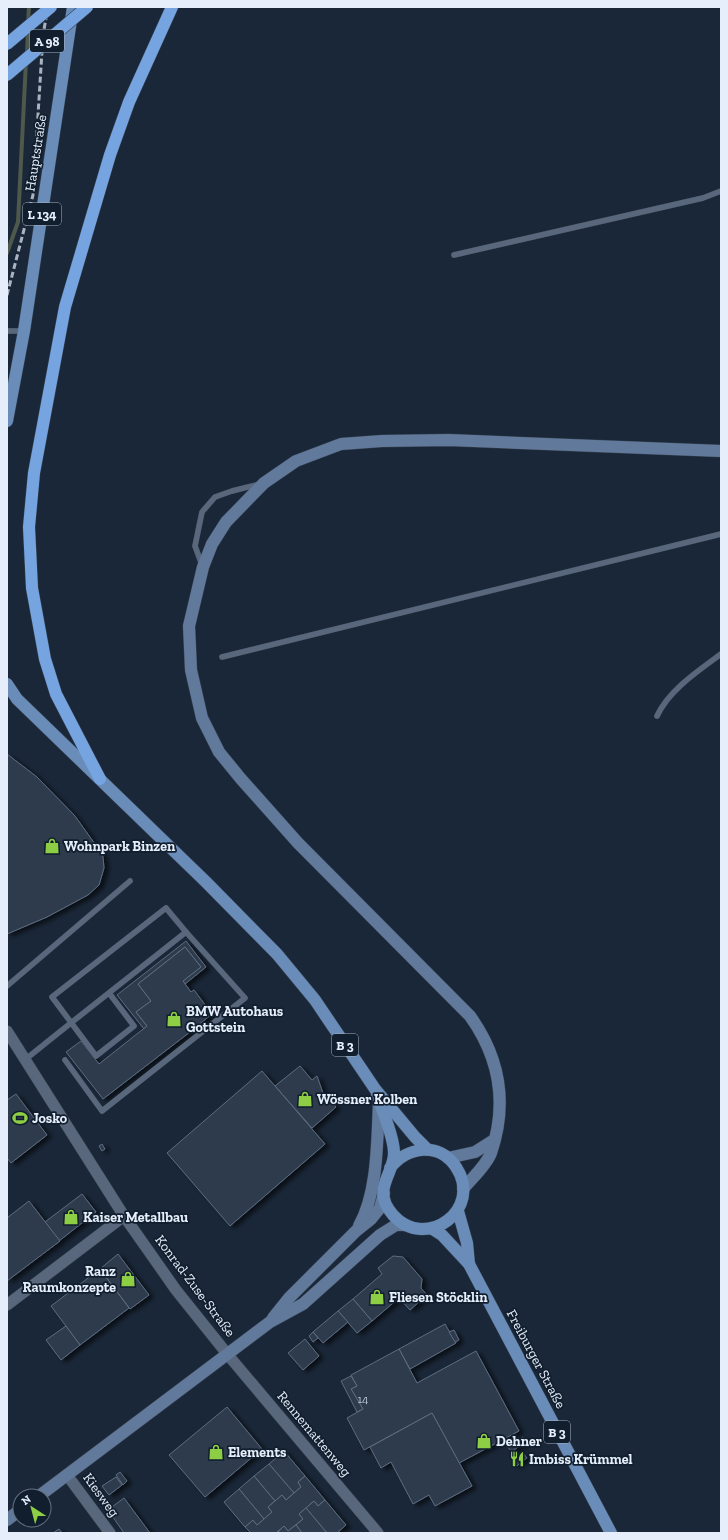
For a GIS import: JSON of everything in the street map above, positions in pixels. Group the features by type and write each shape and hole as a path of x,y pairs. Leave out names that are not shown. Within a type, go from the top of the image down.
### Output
{"highway":[{"name":"A 98","path":"7,44 51,7"},
{"name":"A 98","path":"7,75 87,7"},
{"path":"100,778 56,694 45,659 32,588 29,527 34,473 65,307 110,155 129,102 172,7"}],"main road":[{"name":"Hauptstraße","path":"7,421 24,331 73,7"},
{"name":"B 3","path":"7,684 12,697 100,778 277,954 315,1000 376,1089 415,1137 427,1149"},
{"name":"B 3","path":"376,1089 379,1102 389,1127 394,1153 390,1168"},
{"path":"427,1149 438,1152 448,1158 460,1174 464,1190 458,1211 446,1222 431,1228 415,1228 406,1225 390,1210 384,1193 386,1176 390,1168 397,1159 405,1154 427,1149"},
{"name":"Freiburger Straße","path":"458,1211 467,1243 468,1264"},
{"name":"Freiburger Straße","path":"431,1228 442,1235 468,1264 611,1533"}],"street":[{"path":"464,1190 491,1153 499,1114 499,1085 493,1057 484,1035 470,1016 298,843 241,780 219,752 202,718 191,670 189,626 203,567 212,544 226,522 264,483 296,461 340,444 382,440 449,440 721,451"},
{"name":"Konrad-Zuse-Straße","path":"7,1031 124,1216 176,1290 228,1355"},
{"path":"356,1231 366,1214 371,1194 379,1102"},
{"path":"448,1158 475,1152 494,1140"},
{"path":"270,1322 289,1298 356,1231 371,1219 380,1208 384,1193"},
{"path":"7,1305 124,1216"},
{"path":"50,1488 270,1322 302,1304 380,1235 396,1225 406,1225"},
{"name":"Rennemattenweg","path":"228,1355 378,1533"},
{"name":"Kiesweg","path":"67,1475 110,1533"}],"lane":[{"path":"454,255 703,198 721,191"},
{"path":"7,331 24,331"},
{"path":"203,567 195,546 202,512 215,497 232,490 264,483"},
{"path":"222,657 721,534"},
{"path":"657,716 662,705 696,673 721,654"},
{"path":"7,986 130,881"},
{"path":"65,1060 102,1111 245,998 166,908 52,997 96,1056 134,1026 109,993"},
{"path":"26,1059 186,932"}],"building":[{"name":"Wohnpark Binzen","path":"7,754 37,777 75,816 100,851 103,857 104,868 99,885 88,895 47,917 7,934"},
{"path":"186,941 206,967 185,984 183,981 201,967 185,947 138,984 151,1001 136,1012 147,1026 144,1029 117,995"},
{"name":"BMW Autohaus Gottstein","path":"185,947 201,967 183,981 191,992 194,990 212,1014 197,1026 195,1025 189,1030 190,1032 103,1099 66,1052 81,1041 99,1064 147,1026 136,1012 151,1001 138,984"},
{"path":"300,1066 312,1080 317,1076 323,1093 336,1107 312,1128 275,1086"},
{"path":"262,1071 325,1144 230,1226 167,1153"},
{"name":"Josko","path":"16,1094 47,1135 11,1163 7,1158 7,1100"},
{"path":"102,1144 105,1149 102,1151 99,1146"},
{"path":"82,1194 96,1212 59,1241 45,1222"},
{"path":"29,1201 60,1241 7,1281 7,1218"},
{"path":"118,1254 149,1295 130,1309 100,1269"},
{"path":"393,1256 403,1257 422,1279 421,1288 427,1295 410,1310 399,1298 372,1321 353,1299 382,1274 378,1268"},
{"path":"100,1269 129,1308 80,1345 51,1306"},
{"path":"353,1299 372,1321 357,1333 338,1311"},
{"path":"338,1311 348,1322 323,1343 313,1332"},
{"path":"445,1324 456,1343 410,1369 399,1349"},
{"path":"66,1326 80,1345 61,1360 46,1340"},
{"path":"454,1330 459,1340 455,1342 449,1332"},
{"path":"313,1332 318,1338 313,1342 309,1336"},
{"path":"305,1339 319,1356 303,1370 288,1353"},
{"path":"399,1349 417,1383 476,1351 519,1431 459,1463 432,1413 364,1450 347,1418 363,1409 351,1389 357,1386 351,1375"},
{"path":"351,1376 357,1386 351,1389 363,1409 357,1412 341,1381"},
{"name":"Elements","path":"227,1407 262,1449 205,1497 169,1455"},
{"path":"432,1413 472,1486 435,1506 429,1495 413,1504 391,1462 381,1468 370,1447"},
{"path":"523,1437 526,1442 521,1447 517,1442"},
{"path":"513,1439 519,1446 512,1452 506,1445"},
{"path":"284,1451 305,1476 298,1482 301,1487 294,1493 269,1464"},
{"path":"522,1452 527,1458 521,1462 516,1457"},
{"path":"516,1457 521,1462 517,1466 512,1461"},
{"path":"269,1464 294,1493 286,1500 282,1495 275,1501 254,1476"},
{"path":"120,1472 127,1481 123,1485 116,1475"},
{"path":"254,1476 275,1501 268,1507 272,1512 264,1519 239,1489"},
{"path":"305,1476 325,1500 318,1506 314,1501 299,1514 303,1519 288,1531 284,1526 276,1533 251,1533 245,1527 253,1520 257,1525 272,1512 268,1507 282,1495 286,1500 301,1487 298,1482"},
{"path":"116,1477 122,1485 109,1495 102,1486"},
{"path":"239,1489 264,1519 257,1525 253,1520 245,1527 224,1502"},
{"path":"124,1498 150,1533 124,1533 108,1510"},
{"path":"325,1500 346,1525 337,1533 327,1533 306,1508 314,1501 318,1506"},
{"path":"306,1508 327,1533 302,1533 296,1525 303,1519 299,1514"},
{"path":"296,1525 302,1533 277,1533 284,1526 288,1531"},
{"path":"59,1529 62,1533 53,1533"}],"waterway":[{"path":"28,23 29,7"},
{"path":"27,55 28,29"},
{"path":"7,253 18,222 26,61"}],"railway":[{"path":"7,295 33,195 43,35 48,7"}],"place":[{"name":"Wohnpark Binzen","path":"52,846"},
{"name":"BMW Autohaus Gottstein","path":"174,1019"},
{"name":"Wössner Kolben","path":"305,1099"},
{"name":"Josko","path":"20,1118"},
{"name":"Kaiser Metallbau","path":"71,1217"},
{"name":"Ranz Raumkonzepte","path":"128,1279"},
{"name":"Fliesen Stöcklin","path":"377,1297"},
{"name":"Dehner","path":"484,1441"},
{"name":"Elements","path":"216,1452"},
{"name":"Imbiss Krümmel","path":"517,1459"}]}
